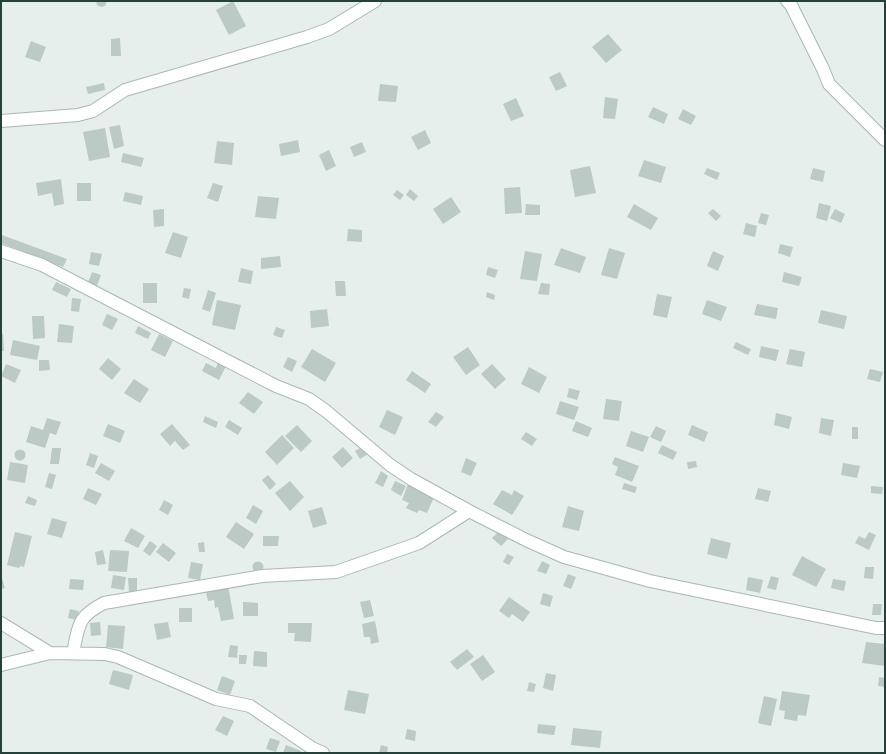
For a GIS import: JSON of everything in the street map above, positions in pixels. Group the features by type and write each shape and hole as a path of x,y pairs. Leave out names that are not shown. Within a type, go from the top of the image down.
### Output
{"street":[{"path":"1,121 78,115 93,111 125,90 307,37 329,29 374,1"},
{"path":"786,1 791,5 829,84 885,140"},
{"path":"1,251 42,265 276,386 309,399 326,411 390,465 411,479 469,511 526,540 564,557 650,581 876,628 885,628"},
{"path":"73,653 79,624 90,610 104,603 262,576 336,572 419,543 469,511"},
{"path":"1,623 50,653"},
{"path":"1,665 50,653 105,654 118,657 216,699 250,706 312,748 323,753"}],"building":[{"path":"96,1 107,1 105,6 101,7 97,5"},
{"path":"233,1 246,26 229,35 216,10"},
{"path":"608,34 622,50 606,63 592,47"},
{"path":"120,38 121,56 111,56 111,39"},
{"path":"31,41 46,47 40,62 25,57"},
{"path":"560,72 567,86 556,91 549,77"},
{"path":"104,83 105,90 88,94 86,87"},
{"path":"380,84 398,86 396,102 378,101"},
{"path":"605,97 618,99 615,119 603,118"},
{"path":"516,98 524,116 511,121 503,104"},
{"path":"653,107 668,114 664,124 648,117"},
{"path":"683,109 696,116 691,125 678,119"},
{"path":"120,125 124,146 114,149 109,127"},
{"path":"105,128 110,157 89,161 83,132"},
{"path":"425,130 431,143 418,150 411,137"},
{"path":"298,140 300,152 281,156 279,144"},
{"path":"217,141 234,143 232,165 214,163"},
{"path":"362,142 366,152 354,157 350,147"},
{"path":"329,150 336,166 326,171 319,155"},
{"path":"123,153 144,158 141,167 121,162"},
{"path":"644,160 666,167 661,183 638,176"},
{"path":"590,166 596,193 575,197 570,170"},
{"path":"707,168 720,173 717,180 704,174"},
{"path":"813,168 825,171 823,182 810,179"},
{"path":"61,179 64,204 54,206 52,193 38,196 36,183"},
{"path":"77,183 91,183 91,201 77,201"},
{"path":"213,183 223,186 218,202 207,198"},
{"path":"520,187 522,213 505,214 504,188"},
{"path":"410,189 418,196 414,201 406,195"},
{"path":"397,190 404,195 400,200 393,195"},
{"path":"125,192 143,196 141,205 123,201"},
{"path":"258,196 279,198 276,219 255,217"},
{"path":"451,197 461,212 443,224 433,209"},
{"path":"819,203 831,206 827,221 816,218"},
{"path":"526,204 540,205 540,215 525,215"},
{"path":"634,204 658,218 651,230 627,217"},
{"path":"164,209 164,226 154,227 153,210"},
{"path":"713,209 721,216 716,221 708,213"},
{"path":"835,209 845,214 841,223 830,218"},
{"path":"761,213 769,215 766,225 758,223"},
{"path":"746,223 757,226 755,237 743,234"},
{"path":"348,229 362,230 362,242 347,241"},
{"path":"173,232 188,237 181,258 165,253"},
{"path":"2,235 67,259 63,267 1,243"},
{"path":"780,244 793,247 790,257 778,253"},
{"path":"561,248 586,257 580,273 554,265"},
{"path":"609,248 625,253 617,279 601,275"},
{"path":"525,251 542,254 537,281 520,279"},
{"path":"713,251 724,256 718,271 707,266"},
{"path":"91,252 102,254 99,266 89,264"},
{"path":"280,256 281,267 261,269 261,258"},
{"path":"488,267 498,270 495,278 486,275"},
{"path":"241,268 253,271 251,284 238,282"},
{"path":"92,272 101,275 96,288 87,285"},
{"path":"784,272 802,277 799,286 782,282"},
{"path":"335,281 345,281 346,296 336,296"},
{"path":"56,282 71,289 67,297 52,290"},
{"path":"143,283 157,283 157,303 143,303"},
{"path":"541,283 550,284 549,295 538,294"},
{"path":"184,288 191,289 189,299 182,297"},
{"path":"208,290 216,293 210,312 202,309"},
{"path":"487,292 495,295 494,300 486,297"},
{"path":"657,294 672,297 667,318 653,315"},
{"path":"72,298 81,299 79,312 71,311"},
{"path":"217,300 241,305 235,330 212,325"},
{"path":"707,300 727,307 721,321 702,314"},
{"path":"757,304 778,308 776,319 754,315"},
{"path":"327,309 329,326 311,328 310,311"},
{"path":"821,310 847,316 844,329 818,323"},
{"path":"107,314 118,319 112,330 102,325"},
{"path":"32,316 44,316 45,338 33,339"},
{"path":"59,324 74,326 72,343 57,342"},
{"path":"138,326 151,333 148,339 135,333"},
{"path":"276,327 285,330 282,338 273,335"},
{"path":"1,334 3,334 4,351 1,351"},
{"path":"159,334 173,341 165,357 151,350"},
{"path":"13,340 40,346 37,360 10,355"},
{"path":"736,342 751,349 748,355 733,348"},
{"path":"761,346 779,350 776,361 759,357"},
{"path":"468,347 480,365 466,375 453,357"},
{"path":"312,349 336,363 325,382 301,367"},
{"path":"790,349 805,352 802,367 786,364"},
{"path":"288,357 297,361 292,372 283,367"},
{"path":"108,358 121,369 112,380 99,369"},
{"path":"39,360 49,360 50,370 39,371"},
{"path":"218,362 226,366 219,380 202,371 206,363 216,368"},
{"path":"6,364 21,370 15,383 1,376"},
{"path":"492,364 506,379 495,389 481,374"},
{"path":"529,367 547,377 539,393 521,384"},
{"path":"870,369 883,372 880,382 867,379"},
{"path":"412,371 431,384 425,393 406,380"},
{"path":"134,379 149,389 140,403 124,393"},
{"path":"569,388 580,391 577,400 567,397"},
{"path":"248,392 263,402 254,414 239,403"},
{"path":"606,399 622,401 619,421 603,419"},
{"path":"560,401 579,407 574,420 556,414"},
{"path":"387,410 403,417 395,435 379,427"},
{"path":"436,412 444,417 436,427 428,422"},
{"path":"776,413 792,417 789,429 774,425"},
{"path":"205,416 218,422 216,428 203,422"},
{"path":"47,418 61,422 56,435 50,433 45,448 26,442 31,426 43,430"},
{"path":"821,418 834,420 831,436 819,433"},
{"path":"229,420 242,428 238,435 225,427"},
{"path":"576,421 592,428 588,437 572,431"},
{"path":"108,424 125,431 120,443 103,436"},
{"path":"172,424 190,445 183,450 175,441 170,446 160,434"},
{"path":"297,425 312,441 301,452 285,436"},
{"path":"692,425 708,432 704,442 688,435"},
{"path":"656,426 666,431 661,442 650,437"},
{"path":"852,427 858,427 858,439 852,439"},
{"path":"631,431 649,437 643,452 626,446"},
{"path":"526,432 537,439 532,446 521,439"},
{"path":"282,435 294,448 277,465 265,452"},
{"path":"662,445 677,452 673,460 658,453"},
{"path":"363,446 368,454 360,459 355,451"},
{"path":"343,447 353,458 342,468 332,457"},
{"path":"52,448 61,448 59,464 50,464"},
{"path":"20,449 24,451 26,455 24,459 20,461 16,459 14,455 16,451"},
{"path":"90,453 98,456 94,468 86,465"},
{"path":"615,457 639,466 632,482 615,475 618,467 612,464"},
{"path":"466,458 477,463 471,476 461,472"},
{"path":"696,461 697,467 688,469 687,462"},
{"path":"10,462 28,465 25,483 7,480"},
{"path":"101,463 115,471 109,481 95,473"},
{"path":"843,463 860,466 857,478 841,475"},
{"path":"381,471 388,476 383,487 375,483"},
{"path":"49,473 56,475 52,489 45,487"},
{"path":"268,475 276,484 270,490 262,480"},
{"path":"290,481 304,497 290,511 275,493"},
{"path":"395,481 406,486 401,496 391,490"},
{"path":"624,483 637,487 635,493 622,489"},
{"path":"408,484 435,495 427,513 419,510 417,513 406,508 409,503 402,500"},
{"path":"871,486 883,487 882,494 871,493"},
{"path":"88,488 102,494 96,505 83,499"},
{"path":"758,488 771,491 768,502 755,499"},
{"path":"502,490 512,495 514,490 524,496 512,515 493,504"},
{"path":"28,496 37,500 35,506 25,503"},
{"path":"164,500 173,505 168,515 159,510"},
{"path":"253,505 263,511 256,524 246,518"},
{"path":"568,506 584,511 579,531 562,527"},
{"path":"322,507 327,524 313,528 308,511"},
{"path":"52,518 67,522 62,538 47,534"},
{"path":"236,522 254,534 244,549 226,537"},
{"path":"131,528 145,536 138,548 124,541"},
{"path":"499,531 508,539 501,546 492,538"},
{"path":"15,532 32,536 24,567 20,566 19,568 7,565"},
{"path":"869,532 876,535 869,550 855,543 859,536 865,539"},
{"path":"263,536 279,536 278,546 263,546"},
{"path":"711,538 731,543 727,559 707,554"},
{"path":"150,541 157,546 150,556 143,551"},
{"path":"204,542 205,552 199,552 198,543"},
{"path":"163,543 176,553 169,562 156,552"},
{"path":"103,550 106,564 97,565 95,552"},
{"path":"110,550 129,551 127,572 108,571"},
{"path":"507,554 514,557 509,565 503,562"},
{"path":"802,556 826,569 816,587 792,575"},
{"path":"542,561 550,565 546,574 537,571"},
{"path":"191,562 203,564 200,580 188,578"},
{"path":"256,562 260,562 262,563 262,571 256,572 253,569 253,565"},
{"path":"865,567 874,567 873,579 864,578"},
{"path":"568,574 576,577 571,589 563,586"},
{"path":"1,575 5,588 1,589"},
{"path":"113,575 126,577 124,590 111,588"},
{"path":"771,576 779,578 776,590 767,588"},
{"path":"748,577 763,580 760,593 746,590"},
{"path":"128,578 137,578 137,593 129,593"},
{"path":"70,579 84,580 83,590 69,589"},
{"path":"833,579 846,581 844,591 831,588"},
{"path":"228,585 234,619 221,621 218,607 215,608 214,600 208,601 205,588"},
{"path":"543,593 553,596 550,607 540,604"},
{"path":"509,597 530,612 523,622 512,614 509,618 499,611"},
{"path":"370,600 374,616 364,618 360,602"},
{"path":"243,602 258,603 258,616 243,616"},
{"path":"873,604 882,604 881,615 872,615"},
{"path":"179,608 192,608 192,622 179,622"},
{"path":"70,609 79,611 77,620 68,618"},
{"path":"375,621 379,642 371,644 370,637 364,637 362,624"},
{"path":"100,622 101,635 91,636 90,623"},
{"path":"168,622 171,637 157,640 154,624"},
{"path":"288,623 312,623 311,642 294,641 295,633 288,633"},
{"path":"108,625 125,626 123,649 106,647"},
{"path":"866,642 885,644 885,666 862,663"},
{"path":"230,645 238,646 237,658 228,657"},
{"path":"467,649 474,657 457,670 450,662"},
{"path":"254,651 267,652 267,667 253,666"},
{"path":"239,655 247,655 246,664 239,664"},
{"path":"483,655 495,672 482,681 470,664"},
{"path":"113,670 133,675 129,690 109,684"},
{"path":"546,673 556,675 553,691 543,688"},
{"path":"222,676 235,681 230,695 217,690"},
{"path":"879,677 885,678 885,687 878,686"},
{"path":"529,682 536,684 534,692 527,691"},
{"path":"348,690 369,694 365,714 344,710"},
{"path":"782,691 810,695 806,716 798,715 797,721 784,719 785,711 779,710"},
{"path":"764,696 777,699 771,726 758,723"},
{"path":"223,716 234,721 227,736 215,730"},
{"path":"538,724 556,726 554,735 537,733"},
{"path":"573,728 602,731 600,748 571,745"},
{"path":"407,729 416,731 415,741 405,739"},
{"path":"270,738 280,741 276,752 266,749"},
{"path":"286,745 301,751 300,753 283,753"},
{"path":"381,745 388,747 387,753 379,753"}]}
